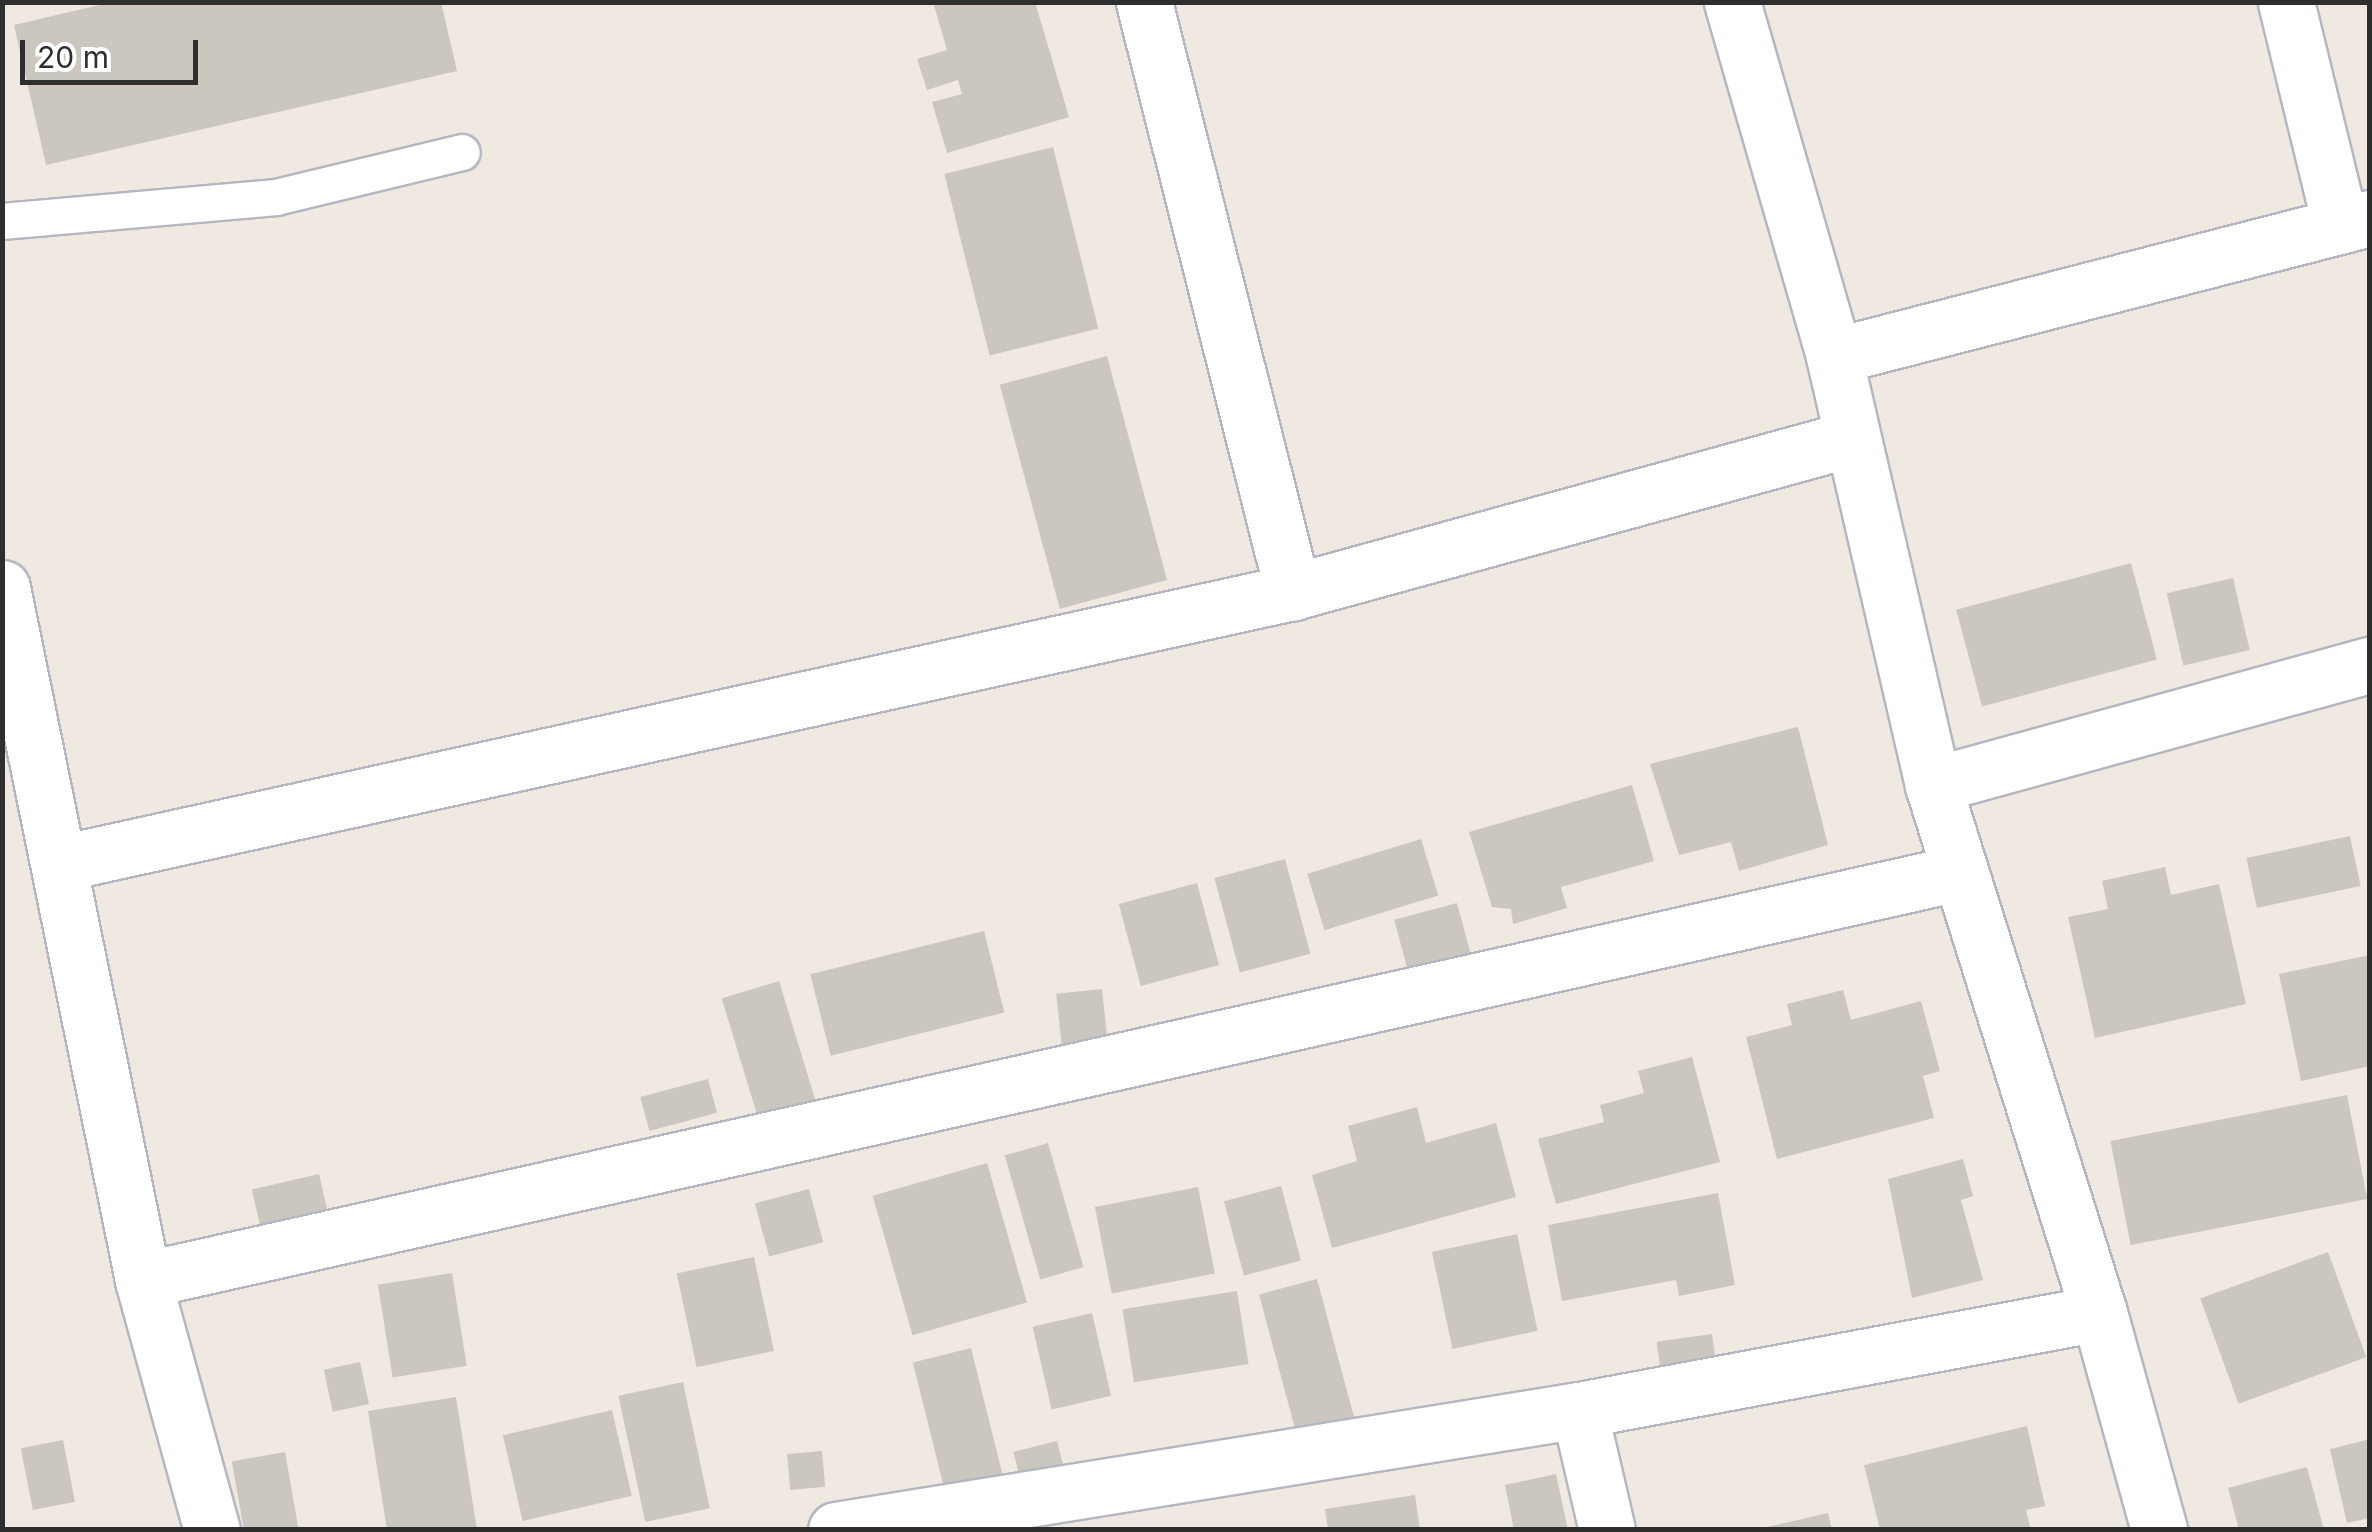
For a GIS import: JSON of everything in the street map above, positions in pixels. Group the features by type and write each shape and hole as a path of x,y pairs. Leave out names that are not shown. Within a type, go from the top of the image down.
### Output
{"street":[{"path":"1144,2 1293,592"},
{"path":"1732,2 1834,356 1850,439 1933,785 2099,1313 2158,1530"},
{"path":"1834,356 2355,221 2286,2"},
{"path":"60,862 1293,592 1850,439"},
{"path":"2,588 143,1280 212,1530"},
{"path":"1933,785 2370,666"},
{"path":"143,1280 1958,873"},
{"path":"836,1530 1075,1511 1579,1410 2099,1313"},
{"path":"1579,1410 1607,1530"}],"lane":[{"path":"2,221 276,197 462,152"}],"building":[{"path":"112,2 441,2 457,71 46,165 14,25"},
{"path":"933,2 1035,2 1069,117 947,153 932,102 962,94 958,80 927,90 917,59 947,50"},
{"path":"1053,147 1098,328 990,356 944,174"},
{"path":"1107,356 1167,580 1060,609 1000,385"},
{"path":"2131,563 2157,660 1982,706 1956,610"},
{"path":"2233,578 2250,650 2183,665 2167,593"},
{"path":"1798,727 1828,845 1739,871 1731,842 1679,855 1650,764"},
{"path":"1632,785 1654,861 1561,887 1567,908 1513,924 1511,909 1492,907 1469,832"},
{"path":"2350,836 2361,886 2257,908 2246,858"},
{"path":"1421,839 1438,895 1324,930 1307,874"},
{"path":"1285,859 1310,954 1240,973 1214,878"},
{"path":"2165,867 2171,895 2219,884 2246,1004 2095,1038 2068,917 2108,909 2102,881"},
{"path":"1197,883 1219,965 1141,986 1119,904"},
{"path":"1457,903 1476,974 1413,991 1394,920"},
{"path":"984,931 1004,1013 831,1056 810,974"},
{"path":"2370,955 2370,1066 2301,1081 2279,974"},
{"path":"779,981 816,1102 759,1120 722,999"},
{"path":"1102,989 1110,1062 1064,1066 1056,994"},
{"path":"1843,990 1851,1020 1921,1001 1940,1071 1923,1076 1934,1118 1777,1159 1746,1037 1792,1025 1787,1004"},
{"path":"1692,1057 1720,1162 1556,1204 1538,1139 1604,1122 1600,1105 1644,1093 1638,1071"},
{"path":"708,1079 717,1113 649,1131 640,1097"},
{"path":"2347,1095 2367,1199 2131,1245 2110,1141"},
{"path":"1417,1107 1426,1143 1496,1123 1516,1197 1332,1248 1312,1175 1357,1161 1348,1126"},
{"path":"1048,1143 1084,1267 1040,1279 1005,1155"},
{"path":"1963,1159 1973,1196 1961,1200 1983,1280 1912,1298 1888,1179"},
{"path":"987,1163 1027,1302 913,1335 873,1196"},
{"path":"319,1174 330,1221 263,1236 252,1190"},
{"path":"1281,1186 1301,1260 1244,1276 1224,1201"},
{"path":"1198,1187 1215,1273 1112,1293 1095,1207"},
{"path":"809,1189 823,1242 769,1257 755,1203"},
{"path":"1718,1193 1735,1285 1679,1296 1676,1280 1562,1301 1548,1225"},
{"path":"1517,1234 1538,1331 1452,1349 1432,1252"},
{"path":"2328,1252 2366,1357 2239,1404 2200,1299"},
{"path":"754,1257 774,1351 697,1367 677,1273"},
{"path":"452,1273 467,1366 393,1378 378,1285"},
{"path":"1317,1279 1354,1418 1296,1434 1259,1295"},
{"path":"1237,1291 1249,1364 1134,1382 1122,1309"},
{"path":"1092,1313 1111,1396 1052,1410 1033,1327"},
{"path":"1712,1334 1717,1369 1661,1376 1657,1342"},
{"path":"971,1348 1004,1479 945,1494 913,1363"},
{"path":"360,1362 369,1404 333,1412 324,1370"},
{"path":"683,1382 710,1508 645,1522 618,1396"},
{"path":"456,1397 477,1530 387,1530 368,1411"},
{"path":"612,1410 632,1496 523,1521 503,1435"},
{"path":"2027,1426 2045,1506 2026,1510 2031,1530 1880,1530 1864,1465"},
{"path":"2370,1439 2370,1518 2347,1523 2330,1449"},
{"path":"63,1440 75,1502 33,1510 21,1448"},
{"path":"1057,1441 1067,1482 1023,1493 1013,1452"},
{"path":"822,1451 825,1487 790,1490 787,1454"},
{"path":"285,1452 299,1530 244,1530 232,1461"},
{"path":"2307,1467 2324,1530 2239,1530 2228,1488"},
{"path":"1556,1474 1568,1530 1514,1530 1505,1485"},
{"path":"1415,1495 1420,1530 1328,1530 1325,1509"},
{"path":"1828,1513 1832,1530 1763,1530 1763,1528"}]}
